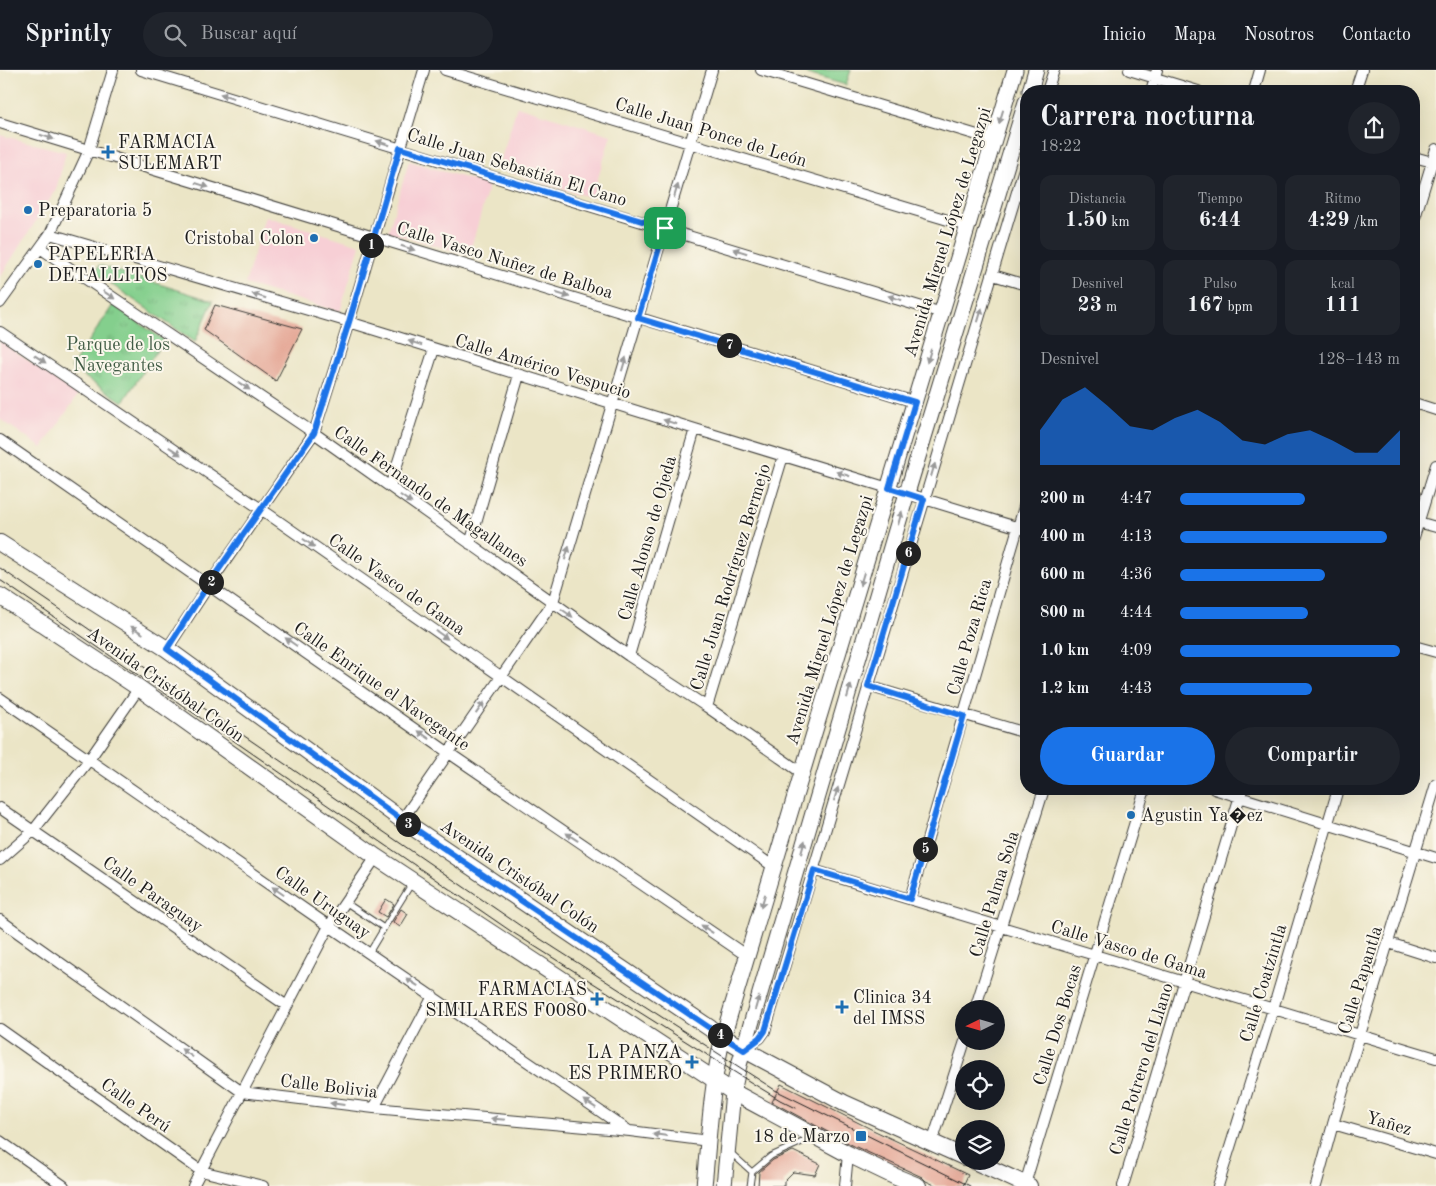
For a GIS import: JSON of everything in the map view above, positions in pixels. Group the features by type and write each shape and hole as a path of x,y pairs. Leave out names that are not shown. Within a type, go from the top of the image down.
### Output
{"main road":[{"name":"Avenida Miguel López de Legazpi","path":"704,1186 717,1061 723,1037 1015,70"},
{"path":"1032,85 1036,70"},
{"path":"724,1186 736,1073 907,494 1020,122"},
{"name":"Avenida Cristóbal Colón","path":"0,543 167,649 402,820 723,1037 844,1103 955,1153"},
{"name":"Avenida Cristóbal Colón","path":"0,596 139,688 376,857 733,1092 848,1154 918,1186"},
{"path":"994,1170 1027,1185"}],"street":[{"path":"0,303 50,234 89,150 113,70"},
{"name":"Calle Juan Sebastián El Cano","path":"141,70 942,313"},
{"path":"167,649 208,585 314,433 424,70"},
{"name":"Calle Juan Ponce de León","path":"445,70 968,226"},
{"path":"402,820 552,602 712,70"},
{"path":"761,70 994,140"},
{"path":"1049,85 1054,70"},
{"path":"1129,70 1156,74 1183,85"},
{"path":"1256,85 1260,70"},
{"path":"1357,85 1362,70"},
{"name":"Calle Vasco Nuñez de Balboa","path":"0,123 915,402"},
{"path":"1420,204 1434,163 1436,149"},
{"path":"1420,159 1434,163"},
{"path":"744,1050 760,1038 765,1031 1020,183"},
{"name":"Calle Américo Vespucio","path":"50,234 349,322 696,430 1020,527"},
{"name":"Calle Fernando de Magallanes","path":"40,248 314,433 629,656 802,773"},
{"path":"993,275 1020,283"},
{"name":"Calle Vasco de Gama","path":"0,332 261,509 774,867"},
{"path":"390,487 434,349"},
{"path":"470,544 519,375"},
{"path":"1420,405 1436,410"},
{"name":"Calle Alonso de Ojeda","path":"629,656 696,430"},
{"name":"Calle Enrique el Navegante","path":"0,440 449,753 747,956"},
{"name":"Calle Juan Rodríguez Bermejo","path":"707,707 783,456"},
{"path":"1420,516 1436,465"},
{"path":"1420,523 1436,527"},
{"name":"Calle Poza Rica","path":"910,899 1020,534"},
{"path":"1420,648 1436,652"},
{"path":"868,686 1020,732"},
{"path":"0,860 33,831 89,760 139,688"},
{"name":"Calle Uruguay","path":"0,698 329,926 630,1131"},
{"name":"Calle Papantla","path":"1316,1186 1436,784"},
{"name":"Calle Palma Sola","path":"978,1000 1042,795"},
{"name":"Calle Dos Bocas","path":"1027,1185 1143,795"},
{"name":"Calle Potrero del Llano","path":"1123,1186 1240,795"},
{"path":"1249,795 1327,824 1436,858"},
{"name":"Calle Coatzintla","path":"1218,1186 1336,795"},
{"name":"Calle Paraguay","path":"0,808 287,1006"},
{"path":"193,1186 329,926 376,857"},
{"name":"Calle Vasco de Gama","path":"814,870 1436,1058"},
{"name":"Calle Bolivia","path":"0,920 242,1092 374,1108 709,1140"},
{"path":"1389,943 1436,958"},
{"path":"374,1108 433,996"},
{"name":"Calle Perú","path":"0,1029 201,1171 263,1186"},
{"path":"932,1143 962,1050"},
{"name":"Yañez","path":"1333,1124 1436,1154"},
{"path":"0,1141 64,1186"},
{"path":"845,1186 848,1154"}],"lane":[{"path":"369,953 413,882"},
{"path":"346,902 384,928"},
{"path":"750,1186 752,1172 771,1156 815,1136"},
{"path":"728,1150 752,1172"}],"shaded area":[{"path":"517,106 611,135 592,198 498,169"},
{"path":"0,135 66,152 56,190 0,277"},
{"path":"409,161 489,185 469,255 388,232"},
{"path":"265,216 360,245 340,312 245,284"},
{"path":"0,341 78,395 42,448 0,419"}],"green space":[{"path":"793,70 851,70 846,85"},
{"path":"99,265 213,301 195,342 95,273"},
{"name":"Parque de los Navegantes","path":"113,305 164,340 123,402 71,368"}],"building":[{"path":"215,305 302,329 276,381 204,330"},
{"path":"386,899 394,904 386,917 378,912"},
{"path":"401,909 408,914 400,927 393,922"},
{"name":"18 de Marzo","path":"781,1084 968,1175 963,1186 937,1186 922,1177 854,1146 772,1102"},
{"path":"793,1151 820,1164 815,1175 793,1172 784,1181 784,1186 758,1186 759,1172 773,1160"}],"tram line":[{"path":"0,568 525,929 775,1090 970,1186"},
{"path":"0,580 512,932 752,1083 796,1108"}],"place":[{"name":"FARMACIA SULEMART","path":"108,152"},
{"name":"Preparatoria 5","path":"28,210"},
{"name":"Cristobal Colon","path":"314,238"},
{"name":"PAPELERIA DETALLITOS","path":"38,264"},
{"name":"Agustin Ya�ez","path":"1131,815"},
{"name":"FARMACIAS SIMILARES F0080","path":"597,999"},
{"name":"Clinica 34 del IMSS","path":"842,1007"},
{"name":"LA PANZA ES PRIMERO","path":"692,1062"},
{"name":"18 de Marzo","path":"861,1136"}],"route":[{"path":"400,148 665,228 638,318 915,402 889,488 924,499 868,686 964,716 910,899 814,870 765,1031 760,1038 744,1050 402,820 167,649 208,585 314,433 400,148"}]}
